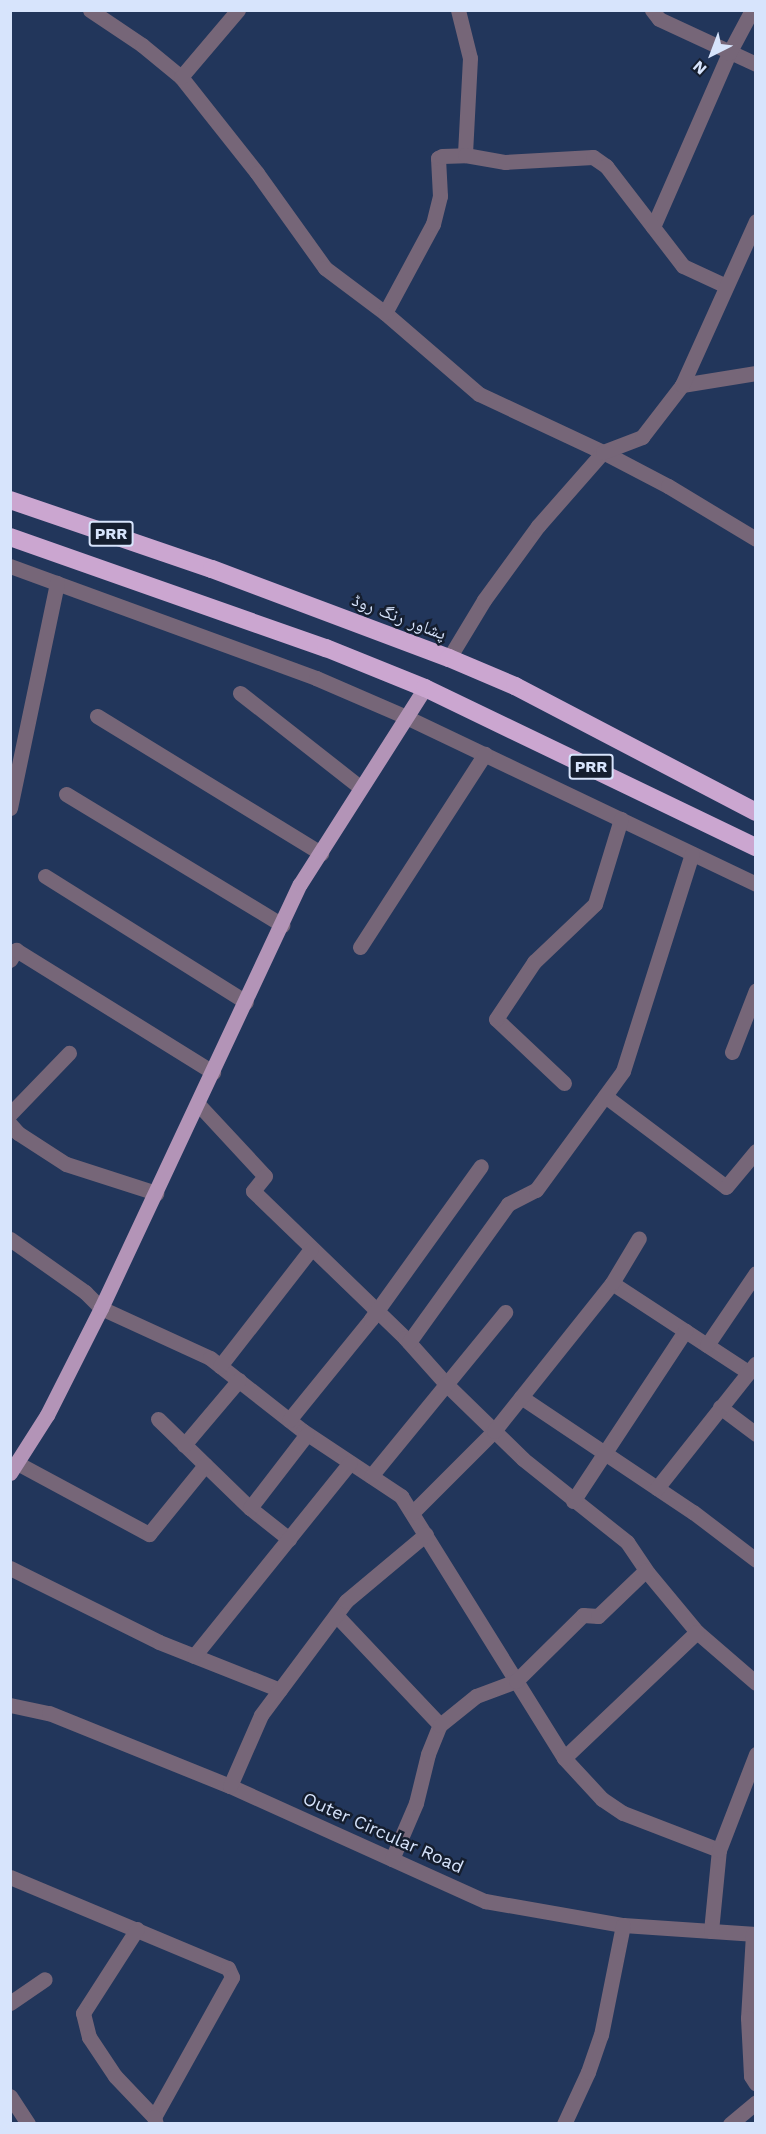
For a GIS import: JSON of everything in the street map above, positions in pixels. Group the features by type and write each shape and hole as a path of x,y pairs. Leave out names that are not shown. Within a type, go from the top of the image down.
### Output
{"highway":[{"name":"پشاور رنگ روڈ","path":"10,500 212,569 449,658 515,686 756,812"},
{"name":"PRR","path":"10,537 326,648 425,688 756,847"}],"main road":[{"path":"14,1468 47,1415 101,1308 300,884 425,688"}],"street":[{"path":"90,10 142,45 181,77 257,173 325,268 386,313 479,394 603,452 668,486 756,539"},
{"path":"181,77 238,10"},
{"path":"458,10 470,58 465,155"},
{"path":"653,227 729,53 752,10"},
{"path":"658,13 729,53 756,64"},
{"path":"386,313 433,224 440,196 438,158 465,155 505,162 593,157 606,166 683,266 726,286"},
{"path":"449,658 484,600 538,526 603,452 642,437 682,385 756,221"},
{"path":"682,385 756,373"},
{"path":"10,566 316,678 406,717 756,884"},
{"path":"10,808 57,583"},
{"path":"240,693 360,787"},
{"path":"96,716 321,853"},
{"path":"360,947 485,754"},
{"path":"66,794 282,925"},
{"path":"564,1083 496,1018 534,962 595,904 621,819"},
{"path":"410,1342 508,1204 536,1190 622,1071 692,854"},
{"path":"45,876 246,1002"},
{"path":"10,960 16,950 213,1072"},
{"path":"732,1052 756,990"},
{"path":"10,1114 69,1053"},
{"path":"604,1096 726,1188 756,1150"},
{"path":"198,1104 265,1176 253,1191 410,1342 447,1385 494,1431 573,1501 627,1542 646,1570 697,1632 756,1683"},
{"path":"10,1124 18,1133 66,1164 156,1193"},
{"path":"289,1420 377,1311 480,1166"},
{"path":"412,1513 494,1431 612,1283 639,1238"},
{"path":"10,1239 85,1292 101,1308 210,1358 307,1434 402,1496 564,1758 602,1799 623,1813 719,1851"},
{"path":"220,1366 311,1249"},
{"path":"706,1345 756,1273"},
{"path":"612,1283 706,1345 752,1368 657,1488"},
{"path":"371,1476 505,1312"},
{"path":"573,1501 685,1331"},
{"path":"184,1445 238,1380"},
{"path":"521,1397 604,1451 756,1560"},
{"path":"720,1407 756,1434"},
{"path":"158,1419 250,1508 289,1539"},
{"path":"250,1508 307,1434"},
{"path":"194,1656 350,1463"},
{"path":"14,1468 149,1534 205,1465"},
{"path":"230,1786 261,1715 346,1601 426,1534"},
{"path":"10,1568 159,1642 279,1690"},
{"path":"392,1858 416,1803 428,1754 440,1725 476,1696 516,1681 583,1615 598,1616 646,1570"},
{"path":"336,1615 440,1725"},
{"path":"564,1758 697,1632"},
{"name":"Outer Circular Road","path":"10,1705 49,1713 230,1786 485,1901 623,1925 754,1934"},
{"path":"711,1931 719,1851 756,1754"},
{"path":"10,1877 137,1929 217,1962 228,1968 231,1977 155,2120 116,2076 89,2037 83,2013 137,1929"},
{"path":"564,2124 601,2035 623,1925"},
{"path":"754,1934 748,2018 751,2076 756,2084"},
{"path":"10,2003 45,1979"},
{"path":"10,2096 28,2124"},
{"path":"730,2124 756,2102"}]}
